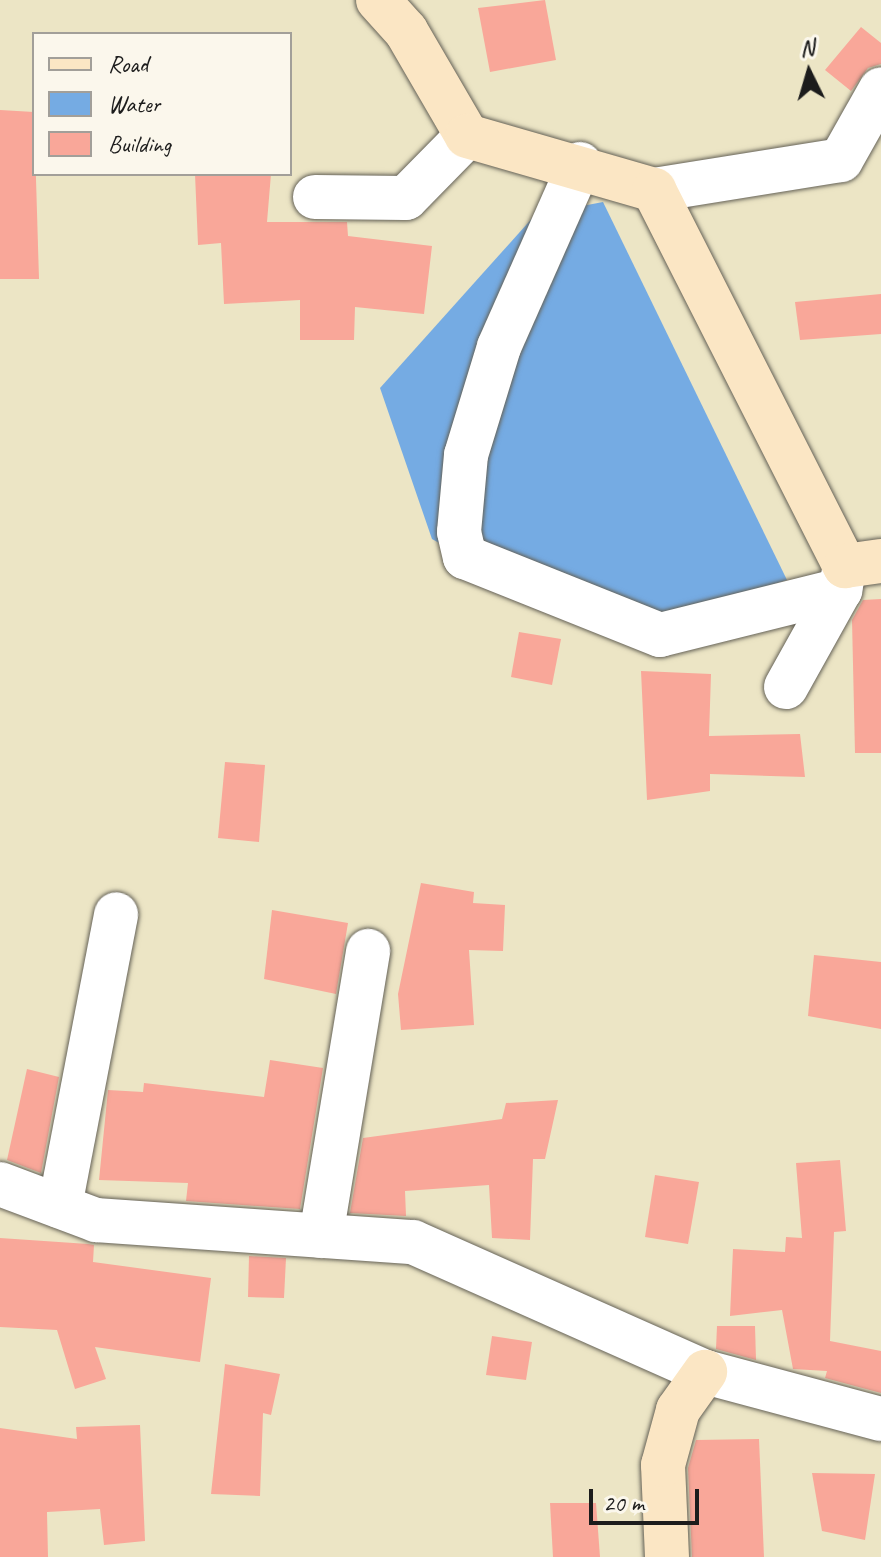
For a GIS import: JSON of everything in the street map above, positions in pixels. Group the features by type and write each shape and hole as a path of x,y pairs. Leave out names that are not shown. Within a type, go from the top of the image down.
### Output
{"street":[{"path":"378,0 406,31 467,136 580,164 654,190 841,160 881,89"},
{"path":"315,197 406,198 467,136"},
{"path":"580,164 499,347 466,455 459,532 465,557 660,635 855,572"},
{"path":"654,190 855,572"},
{"path":"786,687 855,572"},
{"path":"60,1206 116,914"},
{"path":"321,1236 368,951"},
{"path":"0,1184 96,1220 413,1242 705,1372 881,1419"},
{"path":"667,1557 663,1465 678,1410 705,1372"}],"water":[{"path":"603,202 787,580 608,638 432,539 380,388 535,215"}],"building":[{"path":"545,0 556,60 490,72 478,8"},
{"path":"861,27 881,43 881,64 868,68 851,91 825,70"},
{"path":"0,110 32,112 32,176 36,176 39,279 0,279"},
{"path":"195,176 271,176 267,222 347,222 348,236 432,246 424,314 355,307 354,340 300,340 300,300 224,304 221,243 198,245"},
{"path":"881,294 881,334 800,340 795,302"},
{"path":"881,599 881,753 855,753 852,620 863,600"},
{"path":"519,632 561,639 552,685 511,677"},
{"path":"641,671 711,674 709,736 800,734 805,777 710,774 710,791 647,800"},
{"path":"225,762 265,765 259,842 218,838"},
{"path":"421,883 474,892 473,903 505,905 503,951 469,950 474,1025 401,1030 398,994"},
{"path":"272,910 348,923 336,994 264,979"},
{"path":"814,955 881,962 881,1029 808,1016"},
{"path":"270,1060 323,1068 300,1209 186,1201 188,1183 99,1180 108,1090 143,1092 144,1083 264,1097"},
{"path":"27,1069 59,1077 41,1173 7,1160"},
{"path":"558,1100 545,1159 533,1159 530,1240 492,1238 489,1185 405,1191 406,1216 350,1213 363,1138 502,1119 506,1103"},
{"path":"840,1160 846,1231 834,1232 830,1341 881,1351 881,1393 825,1378 827,1371 793,1369 782,1310 730,1316 733,1249 785,1252 786,1237 802,1238 796,1163"},
{"path":"655,1175 699,1182 688,1244 645,1237"},
{"path":"0,1238 94,1245 93,1262 211,1278 200,1362 95,1347 106,1379 75,1389 57,1330 0,1327"},
{"path":"249,1256 286,1258 284,1298 248,1297"},
{"path":"717,1326 755,1326 756,1360 716,1349"},
{"path":"492,1336 532,1342 526,1380 486,1375"},
{"path":"225,1364 280,1374 271,1415 263,1413 260,1496 211,1494"},
{"path":"140,1425 145,1541 104,1545 100,1509 47,1512 48,1557 0,1557 0,1428 77,1439 76,1427"},
{"path":"759,1439 764,1557 692,1557 688,1468 696,1440"},
{"path":"812,1473 875,1474 865,1540 822,1531"},
{"path":"550,1503 596,1503 600,1557 553,1557"}]}
